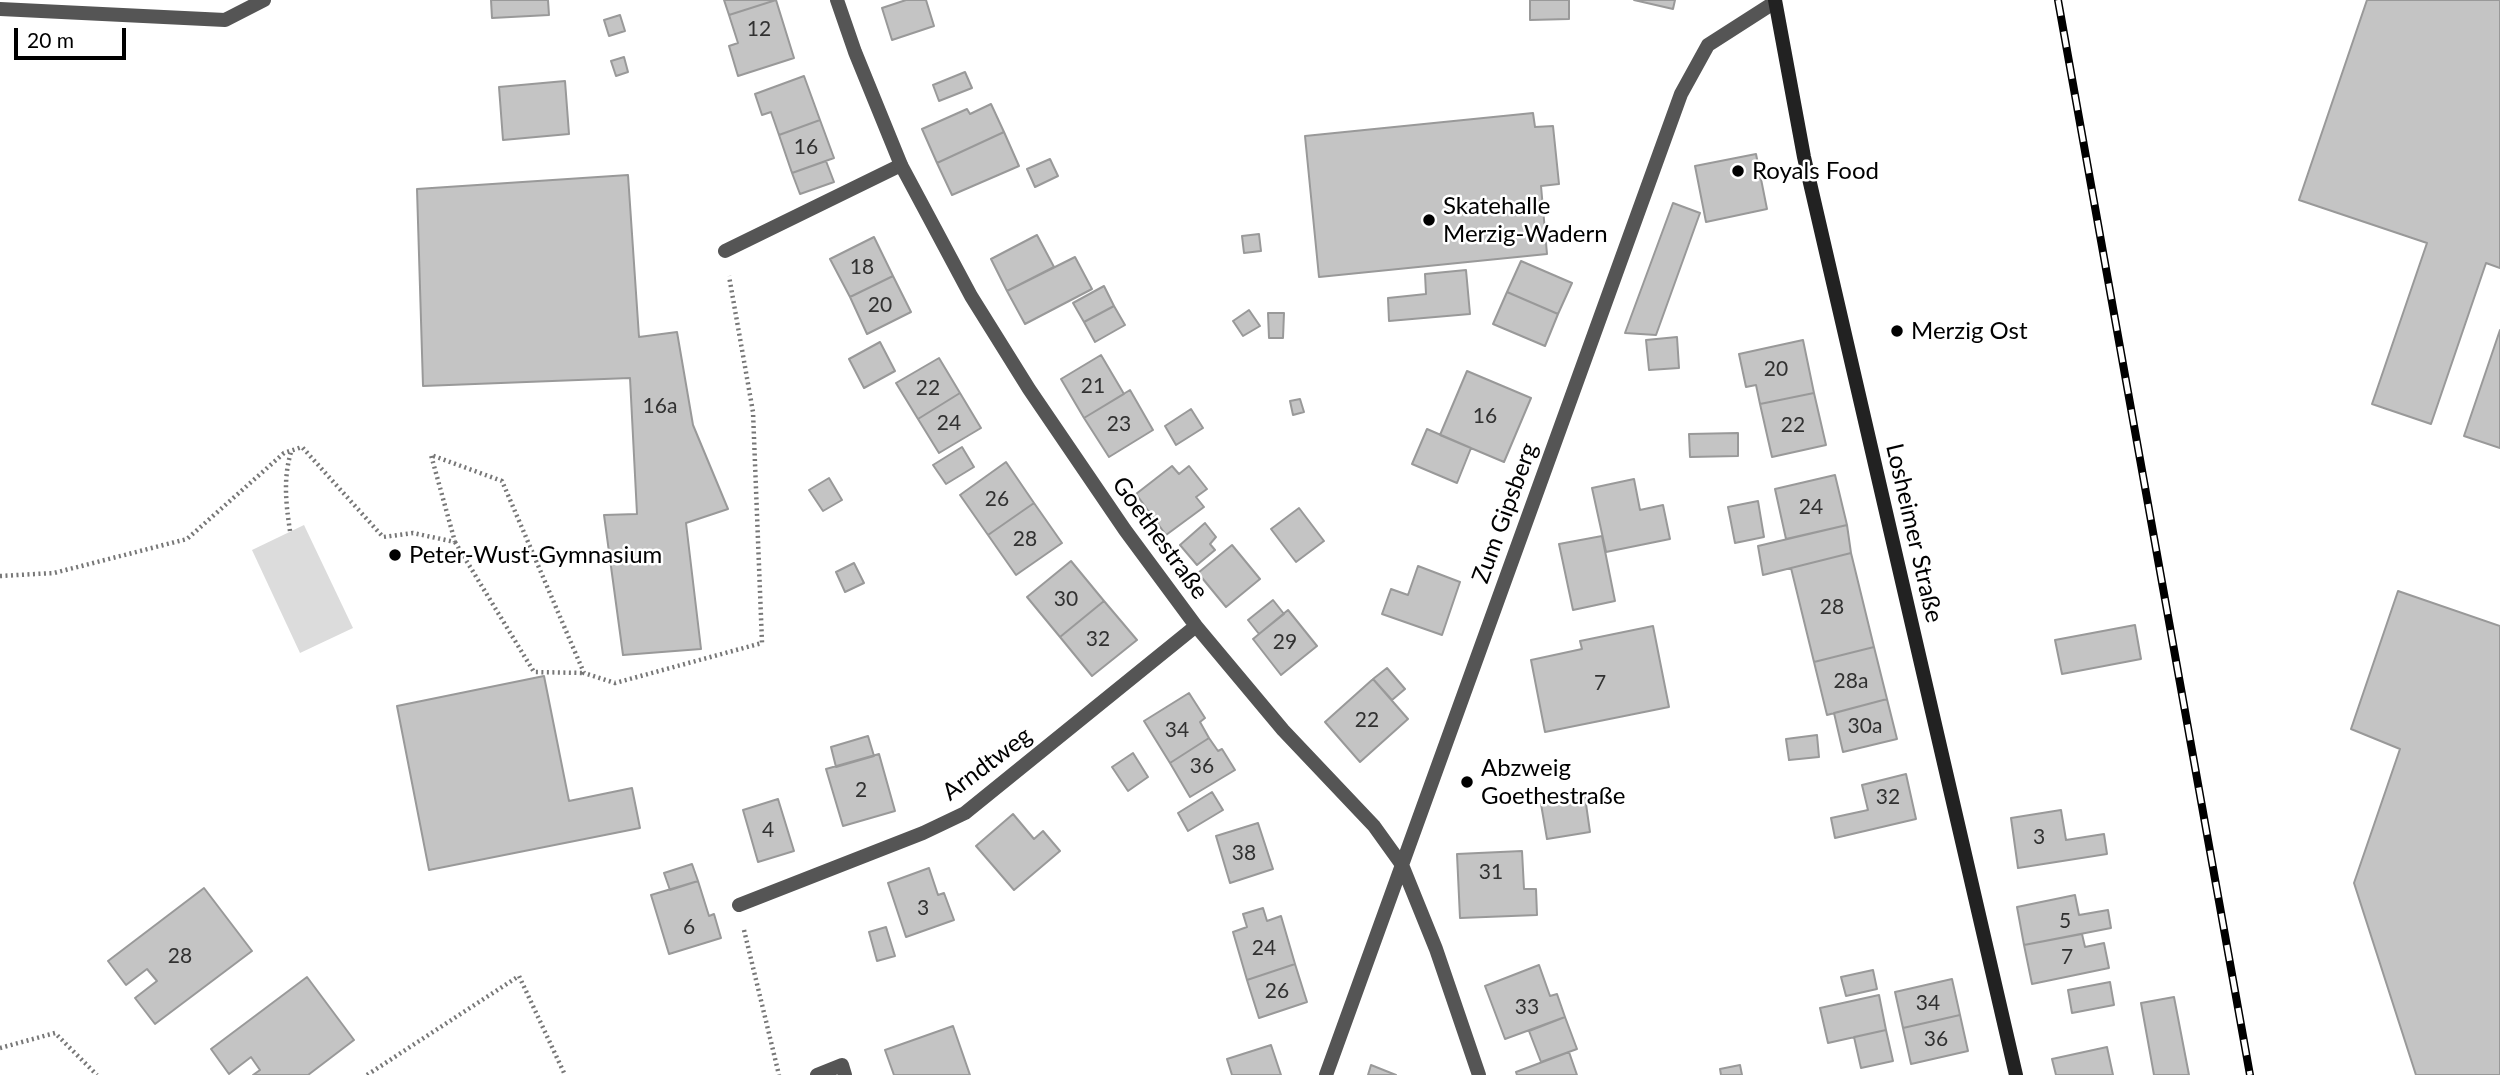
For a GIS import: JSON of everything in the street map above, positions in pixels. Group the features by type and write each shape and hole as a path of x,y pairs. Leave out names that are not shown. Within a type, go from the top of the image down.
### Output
{"main road":[{"name":"Losheimer Straße","path":"1775,1 1804,157 2016,1075"}],"street":[{"path":"0,9 225,20 264,0"},
{"name":"Goethestraße","path":"837,0 901,166 971,296 1029,389 1125,530 1196,626 1283,730 1374,826 1402,864 1436,949 1479,1075"},
{"name":"Zum Gipsberg","path":"1326,1075 1681,94 1708,45 1775,1"},
{"path":"725,251 901,166"},
{"name":"Arndtweg","path":"738,905 923,833 965,813 1196,626"},
{"path":"817,1075 842,1065 845,1075"}],"path":[{"path":"584,673 502,481 431,455 455,542 534,672 584,673 615,683 762,643 753,412 725,251"},
{"path":"0,576 54,573 187,539 284,453 302,447 383,537 413,533 455,542"},
{"path":"290,531 285,503 286,468 291,451"},
{"path":"738,905 779,1075"},
{"path":"367,1075 519,976 565,1075"},
{"path":"0,1048 55,1033 97,1075"}],"shaded area":[{"path":"304,525 353,628 300,653 252,550"}],"building":[{"path":"491,0 548,0 549,15 492,18"},
{"path":"724,0 776,0 729,15"},
{"path":"776,0 794,58 738,76 729,46 738,43 729,15"},
{"path":"906,0 926,0 934,26 892,40 882,8"},
{"path":"1530,0 1569,0 1569,19 1530,20"},
{"path":"1634,0 1675,0 1673,9"},
{"path":"2367,0 2500,0 2500,268 2486,263 2431,424 2372,404 2427,243 2299,200"},
{"path":"620,15 625,31 609,36 604,20"},
{"path":"624,57 628,72 616,76 611,61"},
{"path":"965,72 972,88 939,101 933,85"},
{"path":"804,76 820,120 779,135 771,112 762,115 755,94"},
{"path":"565,81 569,134 503,140 499,87"},
{"path":"991,104 1004,132 937,163 922,129 967,109 970,114"},
{"name":"Skatehalle Merzig-Wadern","path":"1533,113 1535,127 1553,126 1559,184 1541,186 1547,254 1319,277 1305,136"},
{"path":"820,120 834,158 792,173 779,135"},
{"path":"1004,132 1019,166 952,195 937,163"},
{"path":"1756,154 1767,209 1706,222 1695,166"},
{"path":"1050,159 1058,176 1035,187 1027,169"},
{"path":"826,161 834,182 800,194 792,173"},
{"path":"628,175 639,337 677,332 693,425 728,509 686,523 701,649 623,655 604,515 637,514 630,378 423,386 417,189"},
{"path":"1673,203 1700,213 1656,335 1625,333"},
{"path":"1259,234 1261,251 1244,253 1242,236"},
{"path":"1037,235 1054,267 1007,291 991,259"},
{"path":"874,237 893,276 850,297 830,259"},
{"path":"1075,257 1092,289 1025,324 1007,291"},
{"path":"1521,261 1572,283 1558,314 1507,292"},
{"path":"1466,270 1470,314 1389,321 1388,298 1426,294 1425,274"},
{"path":"893,276 911,312 867,334 850,297"},
{"path":"1104,286 1114,306 1084,322 1073,303"},
{"path":"1507,292 1558,314 1545,346 1493,324"},
{"path":"1114,306 1125,325 1095,342 1084,322"},
{"path":"1249,310 1260,326 1243,336 1233,321"},
{"path":"1268,313 1284,313 1283,338 1269,338"},
{"path":"2500,330 2500,448 2464,436"},
{"path":"1677,337 1679,368 1649,370 1646,340"},
{"path":"1803,340 1814,393 1760,404 1756,385 1746,387 1739,354"},
{"path":"880,342 895,371 864,388 849,359"},
{"path":"1101,355 1124,394 1084,418 1061,379"},
{"path":"939,358 960,393 918,419 896,383"},
{"path":"1467,371 1531,398 1504,462 1440,435"},
{"path":"1130,390 1153,430 1109,457 1084,418"},
{"path":"960,393 981,428 939,453 918,419"},
{"path":"1814,393 1826,445 1772,457 1760,404"},
{"path":"1300,399 1304,412 1293,415 1290,401"},
{"path":"1191,409 1203,428 1176,445 1165,426"},
{"path":"1427,429 1471,448 1457,483 1412,464"},
{"path":"1738,433 1738,456 1690,457 1689,434"},
{"path":"962,447 974,467 946,484 933,465"},
{"path":"1006,462 1034,503 988,535 960,495"},
{"path":"1172,466 1179,474 1189,466 1207,489 1196,497 1204,507 1166,535 1136,494"},
{"path":"1835,475 1847,525 1786,539 1775,489"},
{"path":"829,478 842,500 823,511 809,490"},
{"path":"1634,479 1640,510 1663,505 1670,539 1606,552 1592,488"},
{"path":"1758,501 1764,537 1735,543 1728,507"},
{"path":"1034,503 1062,543 1016,575 988,535"},
{"path":"1299,508 1324,541 1296,562 1271,529"},
{"path":"1205,523 1216,537 1210,544 1215,550 1197,565 1180,545"},
{"path":"1847,525 1851,553 1763,575 1758,546"},
{"path":"1602,536 1615,601 1573,610 1559,544"},
{"path":"1232,545 1260,579 1226,607 1198,573"},
{"path":"1851,553 1874,647 1814,662 1791,568"},
{"path":"1071,561 1104,601 1060,637 1027,597"},
{"path":"854,563 864,583 845,592 836,572"},
{"path":"1418,566 1460,582 1442,635 1382,614 1391,589 1408,595"},
{"path":"2398,591 2500,626 2500,1075 2416,1075 2354,883 2400,749 2351,729"},
{"path":"1273,600 1284,614 1259,634 1248,620"},
{"path":"1104,601 1137,640 1092,676 1060,637"},
{"path":"1288,610 1317,646 1281,675 1253,639"},
{"path":"2135,625 2141,659 2062,674 2055,640"},
{"path":"1653,626 1669,707 1545,732 1531,660 1582,649 1580,641"},
{"path":"1874,647 1887,699 1827,715 1814,662"},
{"path":"1387,668 1405,689 1392,700 1373,679"},
{"path":"544,676 569,801 632,788 640,828 429,870 397,706"},
{"path":"1373,679 1408,719 1360,762 1325,722"},
{"path":"1189,693 1205,718 1200,722 1209,738 1170,763 1144,721"},
{"path":"1887,699 1897,739 1843,752 1834,713"},
{"path":"1817,735 1819,757 1789,760 1786,739"},
{"path":"868,736 874,756 836,767 831,747"},
{"path":"1209,738 1218,751 1222,749 1235,770 1190,797 1170,763"},
{"path":"1133,753 1148,777 1128,791 1112,767"},
{"path":"879,754 895,811 843,826 826,769"},
{"path":"1906,774 1916,819 1835,838 1831,818 1868,810 1862,785"},
{"path":"1212,792 1223,810 1188,831 1178,813"},
{"path":"1585,797 1590,832 1547,839 1541,804"},
{"path":"778,799 794,851 758,862 743,810"},
{"path":"2061,810 2066,840 2104,834 2107,854 2018,868 2011,818"},
{"path":"1013,814 1034,839 1043,831 1060,851 1014,890 976,846"},
{"path":"1258,823 1273,869 1230,883 1216,836"},
{"path":"1522,851 1524,889 1536,889 1537,915 1460,918 1457,854"},
{"path":"692,864 698,881 670,890 664,873"},
{"path":"929,868 938,895 944,893 954,920 906,937 888,883"},
{"path":"698,881 709,916 714,914 721,938 669,954 651,895"},
{"path":"204,888 252,951 155,1024 135,998 157,981 147,969 126,985 108,961"},
{"path":"2075,895 2079,915 2108,910 2111,928 2024,945 2017,907"},
{"path":"1263,908 1267,921 1281,916 1295,964 1247,980 1233,932 1247,927 1243,914"},
{"path":"886,927 895,956 877,961 869,932"},
{"path":"2082,934 2085,947 2104,943 2109,968 2032,984 2024,945"},
{"path":"1295,964 1307,1002 1259,1018 1247,980"},
{"path":"1539,965 1550,996 1557,994 1565,1017 1505,1039 1485,986"},
{"path":"1873,970 1877,989 1846,996 1841,977"},
{"path":"307,977 354,1040 308,1075 253,1075 260,1070 251,1057 229,1074 211,1049"},
{"path":"1952,979 1960,1015 1903,1028 1895,992"},
{"path":"2110,982 2114,1005 2072,1013 2068,990"},
{"path":"1879,995 1886,1030 1828,1043 1820,1008"},
{"path":"2174,997 2189,1075 2154,1075 2141,1003"},
{"path":"1960,1015 1968,1051 1911,1064 1903,1028"},
{"path":"1565,1017 1577,1049 1541,1062 1529,1031"},
{"path":"953,1026 970,1075 894,1075 885,1050"},
{"path":"1886,1030 1893,1061 1861,1068 1854,1037"},
{"path":"1271,1045 1281,1075 1232,1075 1227,1059"},
{"path":"2107,1047 2113,1075 2056,1075 2052,1059"},
{"path":"1569,1052 1577,1075 1517,1075 1516,1072"},
{"path":"1371,1065 1396,1075 1368,1075"},
{"path":"1740,1065 1742,1075 1721,1075 1720,1069"}],"railway":[{"path":"2058,0 2250,1075"}],"place":[{"name":"Royals Food","path":"1738,171"},
{"name":"Skatehalle Merzig-Wadern","path":"1429,220"},
{"name":"Merzig Ost","path":"1897,331"},
{"name":"Peter-Wust-Gymnasium","path":"395,555"},
{"name":"Abzweig Goethestraße","path":"1467,782"}]}
